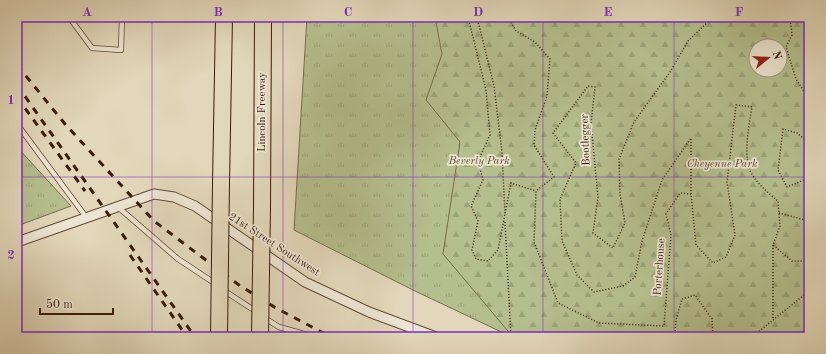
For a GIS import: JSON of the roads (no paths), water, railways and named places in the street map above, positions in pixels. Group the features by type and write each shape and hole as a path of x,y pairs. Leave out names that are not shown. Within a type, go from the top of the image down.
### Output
{"highway":[{"path":"219,337 224,17"},
{"name":"Lincoln Freeway","path":"260,337 263,17"}],"street":[{"name":"21st Street Southwest","path":"17,242 154,194 174,197 195,206 305,282 369,312 436,337"}],"lane":[{"path":"69,17 92,48 121,50 122,17"},
{"path":"17,124 86,217"},
{"path":"117,206 178,259 279,327 315,337"}],"railway":[{"path":"17,65 65,124 154,221 239,285 276,308 331,337"},
{"path":"17,85 195,337"},
{"path":"17,97 85,191"},
{"path":"130,255 187,337"}],"park label":[{"name":"Beverly Park","path":"479,161"},
{"name":"Cheyenne Park","path":"722,164"}]}
